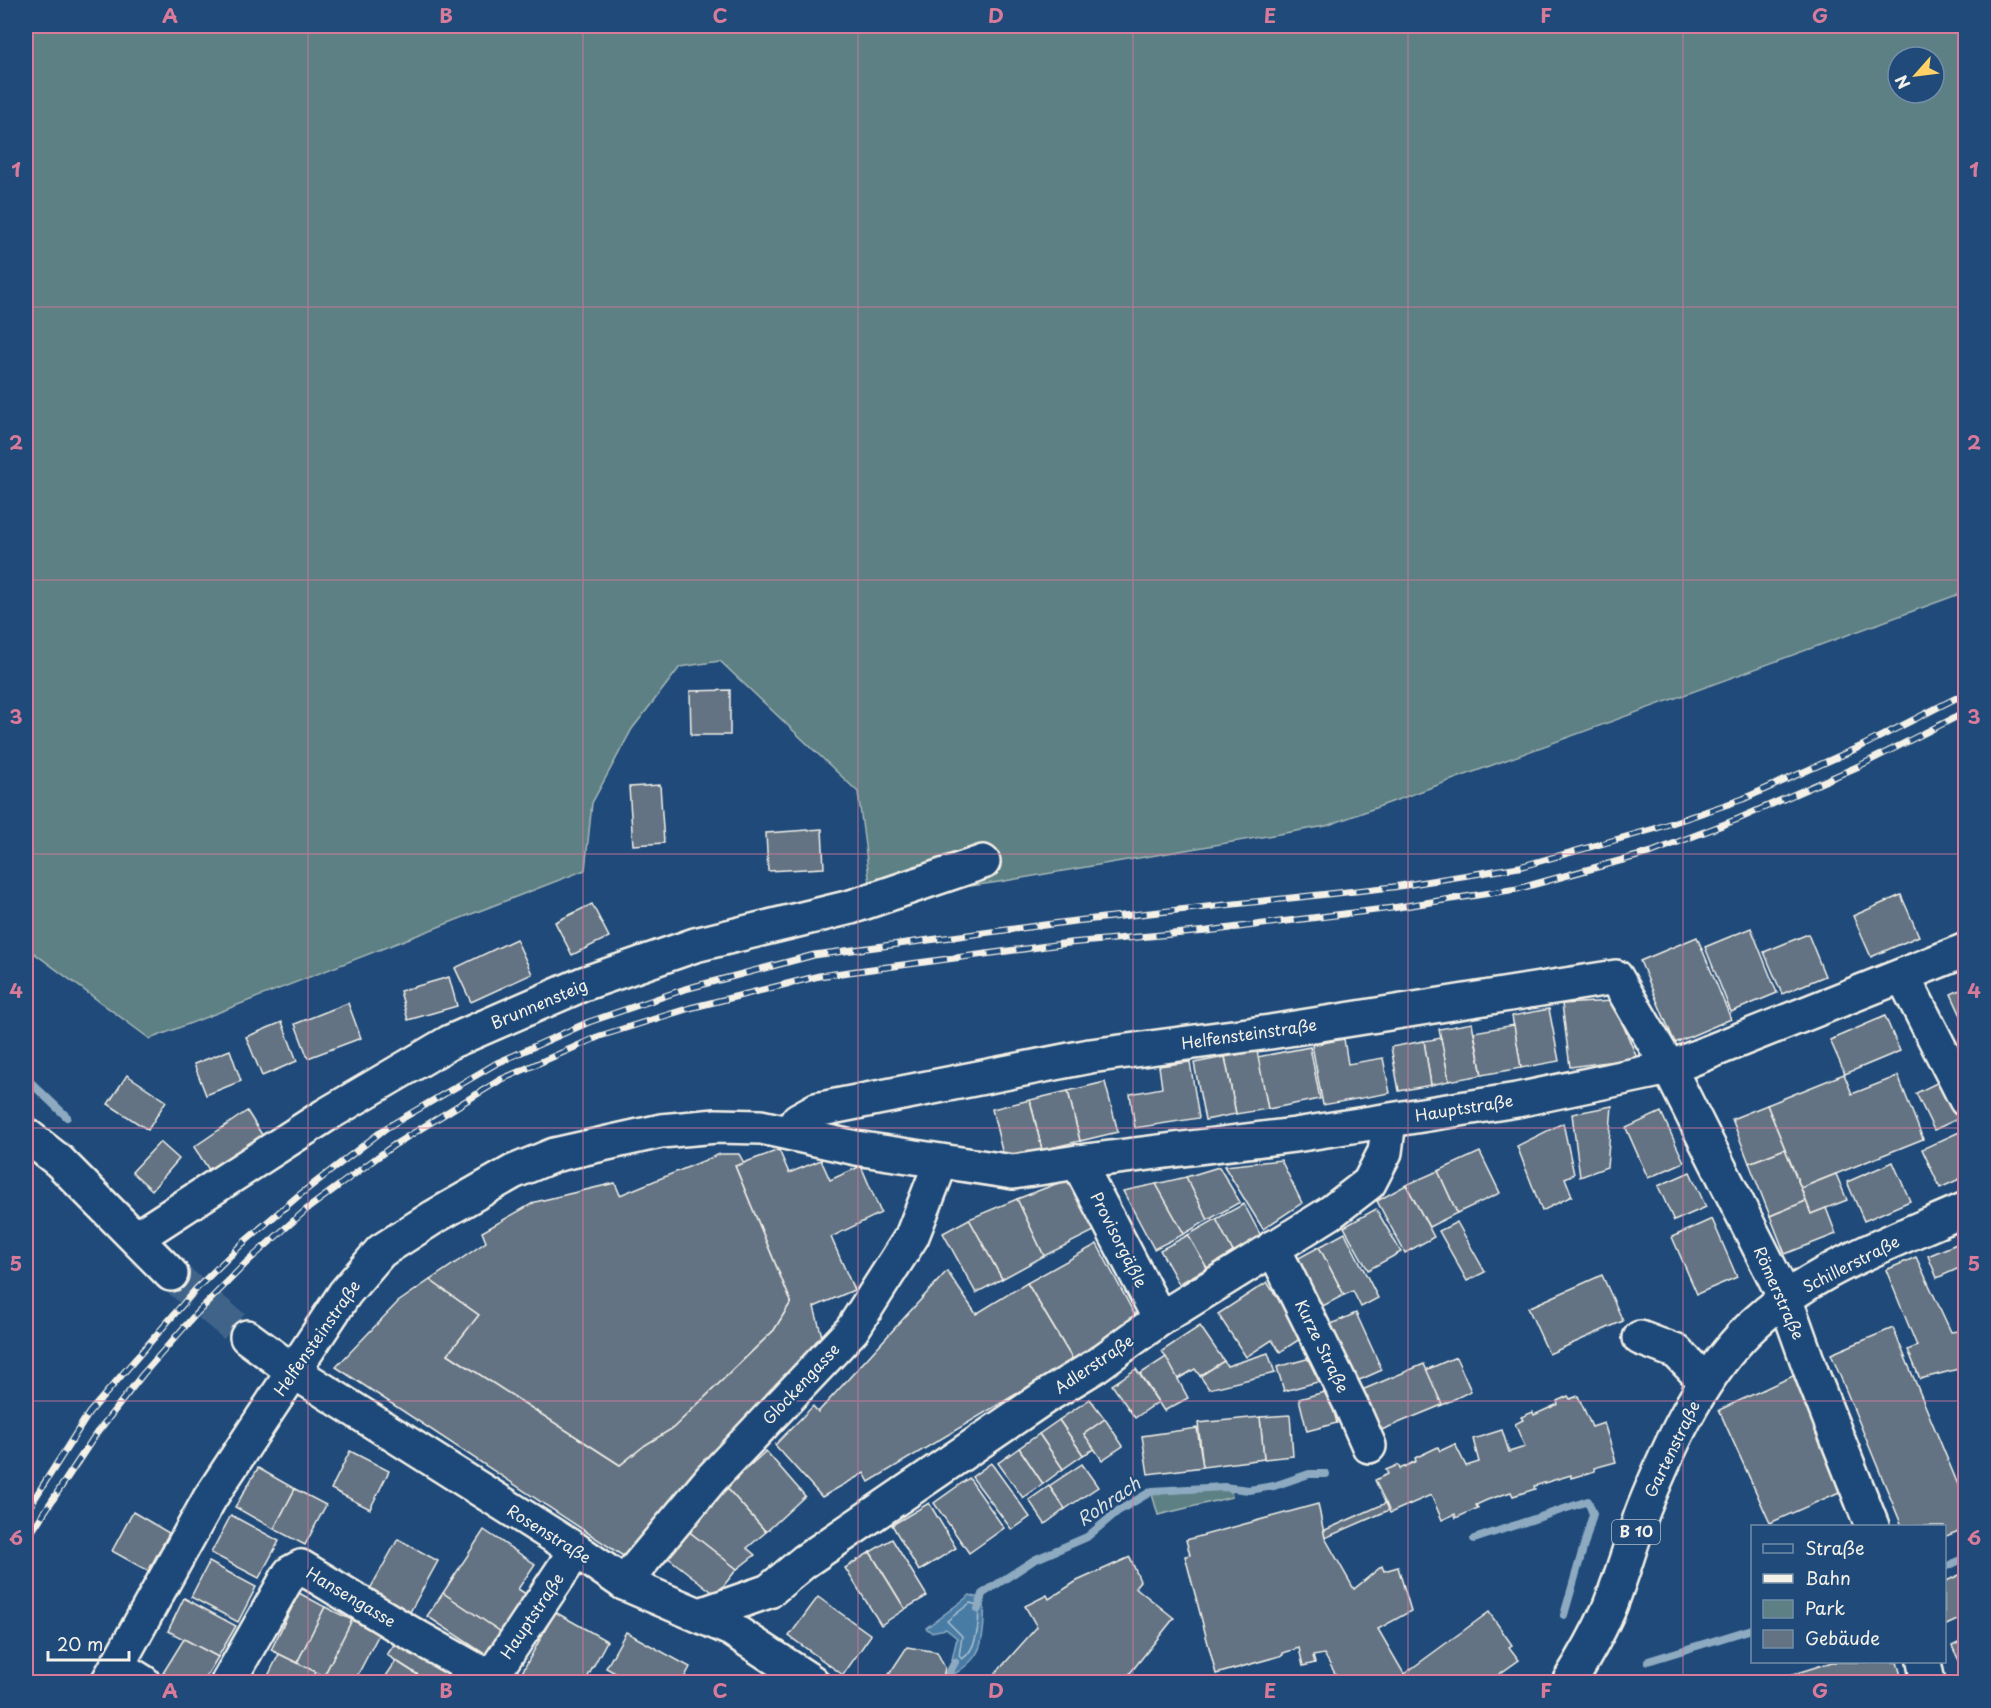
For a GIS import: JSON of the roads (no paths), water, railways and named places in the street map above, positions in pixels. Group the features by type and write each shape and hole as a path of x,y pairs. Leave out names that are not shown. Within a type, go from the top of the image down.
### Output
{"street":[{"name":"Brunnensteig","path":"136,1238 326,1115 450,1042 584,984 695,945 851,907 983,862"},
{"name":"Hauptstraße","path":"941,1162 1013,1172 1295,1135 1517,1100 1669,1068 1965,950"},
{"path":"1903,976 1965,1100"},
{"name":"Helfensteinstraße","path":"790,1133 798,1120 816,1110 1090,1056 1270,1032 1616,977 1669,1068"},
{"name":"Römerstraße","path":"1669,1068 1785,1298 1871,1525"},
{"name":"Adlerstraße","path":"700,1615 769,1591 824,1548 1045,1396 1094,1367 1160,1319 1330,1213 1369,1183 1385,1152 1389,1121"},
{"name":"Helfensteinstraße","path":"123,1677 210,1498 345,1293 381,1251 435,1217 513,1172 554,1155 661,1131 727,1126 761,1127 856,1148 941,1162"},
{"path":"26,1135 59,1161 171,1274"},
{"name":"Glockengasse","path":"624,1583 711,1479 852,1330 912,1236 941,1162"},
{"name":"Provisorgäßle","path":"1078,1162 1160,1319"},
{"name":"Schillerstraße","path":"1706,1382 1742,1336 1785,1298 1840,1265 1965,1209"},
{"name":"Kurze Straße","path":"1273,1247 1352,1405 1369,1446"},
{"path":"247,1338 293,1371"},
{"path":"1640,1338 1677,1352 1706,1382"},
{"name":"Rosenstraße","path":"293,1371 576,1550 624,1583 731,1629 812,1683"},
{"name":"Gartenstraße","path":"1569,1683 1607,1612 1644,1509 1678,1431 1706,1382"},
{"name":"Hauptstraße","path":"492,1681 576,1550"},
{"name":"Hansengasse","path":"228,1683 290,1573 302,1567 492,1681"},
{"path":"757,1647 769,1591"},
{"path":"1924,1663 1928,1683"}],"water":[{"path":"970,1595 984,1600 983,1635 972,1660 951,1676 951,1664 957,1638 946,1629 931,1632 926,1628"}],"waterway":[{"path":"26,1078 67,1117"},
{"name":"Rohrach","path":"978,1609 982,1594 1034,1560 1087,1537 1118,1511 1152,1491 1224,1487 1249,1490 1274,1486 1309,1474 1326,1474"},
{"name":"Rohrach","path":"1474,1539 1588,1501 1593,1514 1564,1615"},
{"name":"Rohrach","path":"1946,1567 1966,1557"},
{"name":"Rohrach","path":"1648,1661 1751,1629"},
{"name":"Rohrach","path":"944,1682 955,1662"}],"tunnel":[{"path":"171,1274 247,1337"}],"railway":[{"path":"26,1512 89,1413 196,1289 242,1244 298,1196 386,1128 497,1063 589,1022 685,989 814,955 1075,921 1393,887 1519,867 1654,829 1743,799 1862,746 1966,693"},
{"path":"26,1540 96,1434 143,1374 195,1315 247,1262 307,1209 394,1145 500,1080 600,1036 690,1008 819,976 1069,943 1207,931 1392,908 1517,889 1652,852 1738,819 1859,766 1966,712"}]}
